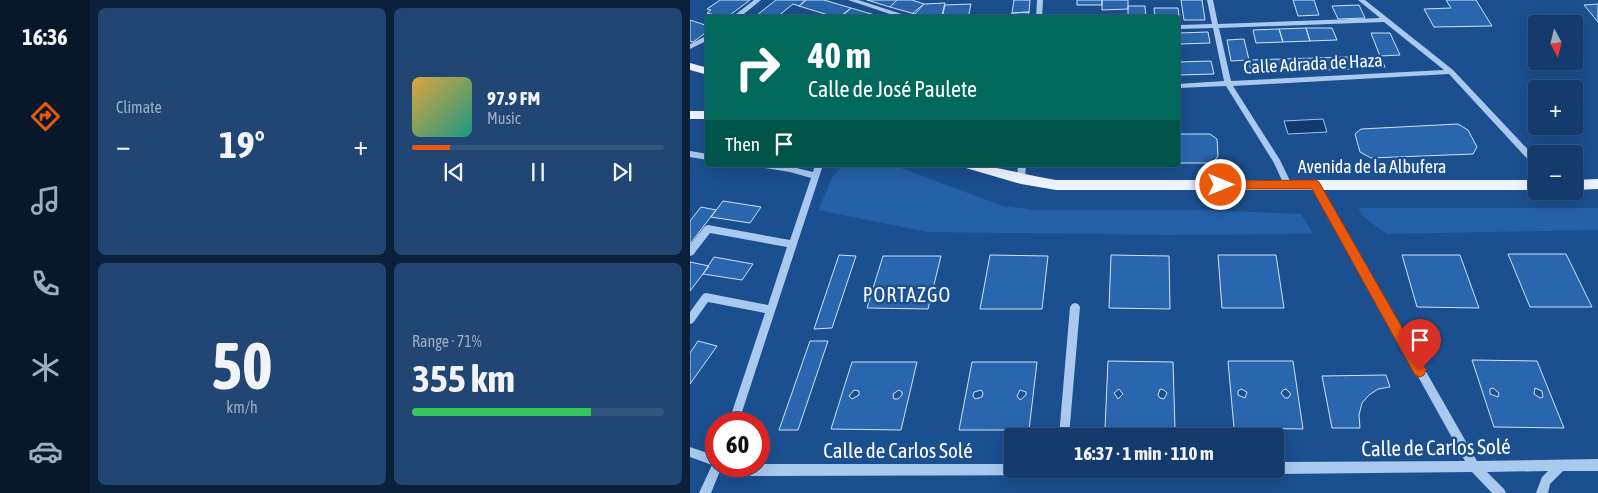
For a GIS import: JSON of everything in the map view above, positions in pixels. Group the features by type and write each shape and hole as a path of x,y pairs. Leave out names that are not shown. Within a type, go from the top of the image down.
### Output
{"main road":[{"path":"690,66 705,71"},
{"path":"690,115 705,115"},
{"name":"Avenida de la Albufera","path":"977,167 1021,179 1056,185 1528,185"},
{"path":"1583,185 1598,184"}],"street":[{"path":"738,15 758,0"},
{"path":"851,0 901,15"},
{"path":"1039,15 1040,0"},
{"path":"1210,0 1228,84 1277,162 1288,184"},
{"path":"1362,0 1451,72 1528,154"},
{"path":"1180,27 1385,20"},
{"path":"690,47 705,39"},
{"name":"Calle Adrada de Haza","path":"1180,86 1451,72"},
{"path":"690,154 705,156"},
{"path":"778,167 815,176"},
{"path":"737,412 818,167"},
{"path":"1021,179 1022,167"},
{"path":"1316,184 1474,466 1500,493"},
{"path":"690,252 708,229 792,244"},
{"path":"690,320 706,297 770,310"},
{"path":"1065,428 1075,307"},
{"path":"690,452 705,457"},
{"path":"1542,493 1546,480 1560,466"},
{"name":"Calle de Carlos Solé","path":"1284,468 1598,466"},
{"name":"Calle de Carlos Solé","path":"770,470 1004,469"},
{"path":"705,493 712,477"}],"shaded area":[{"path":"1323,119 1327,132 1288,134 1284,121"},
{"path":"841,167 898,167 1003,206 1036,210 1199,210 1301,214 1313,234 1166,235 928,232 818,210 833,176"},
{"path":"1359,208 1598,208 1598,230 1387,234 1361,215"}],"building":[{"path":"720,0 750,0 730,15 715,15 707,13 711,10 707,9"},
{"path":"776,0 806,0 799,6 793,4 779,15 757,15"},
{"path":"806,0 824,0 851,8 842,15 828,15 799,6"},
{"path":"867,0 897,0 890,7"},
{"path":"897,0 912,0 924,4 915,14 890,7"},
{"path":"1014,0 1030,0 1029,12 1012,13"},
{"path":"1077,0 1102,0 1102,5 1077,5"},
{"path":"1102,0 1128,0 1128,9 1102,10"},
{"path":"1181,0 1202,0 1205,20 1184,20"},
{"path":"1293,0 1314,0 1319,15 1298,16"},
{"path":"1446,0 1476,0 1492,26 1434,27 1424,9 1451,8"},
{"path":"945,3 942,15 913,15 924,4"},
{"path":"971,4 969,15 943,15 945,5"},
{"path":"1598,4 1598,22 1584,5"},
{"path":"1359,5 1365,18 1338,19 1332,6"},
{"path":"1128,6 1145,6 1146,15 1128,15"},
{"path":"851,8 875,15 843,15"},
{"path":"1154,8 1178,8 1179,15 1155,15"},
{"path":"1029,12 1028,15 1011,15 1012,13"},
{"path":"690,20 705,25 705,33 693,42 690,41"},
{"path":"1306,28 1310,41 1283,42 1279,29"},
{"path":"1306,28 1332,28 1337,40 1310,41"},
{"path":"1279,29 1283,42 1256,43 1253,30"},
{"path":"1208,32 1210,43 1180,44 1180,33"},
{"path":"1371,33 1390,33 1400,55 1380,56"},
{"path":"1244,39 1249,60 1231,61 1227,40"},
{"path":"1380,56 1385,67 1352,68 1348,57"},
{"path":"1348,57 1353,69 1319,70 1314,58"},
{"path":"1314,58 1319,70 1286,71 1282,59"},
{"path":"1282,59 1286,71 1251,72 1249,60"},
{"path":"1211,61 1214,74 1180,75 1180,62"},
{"path":"1458,124 1468,130 1477,147 1473,154 1371,158 1360,152 1355,134 1361,129"},
{"path":"1180,134 1210,134 1217,139 1218,156 1213,163 1180,163"},
{"path":"723,201 761,207 750,223 711,217"},
{"path":"701,207 716,210 690,244 690,221"},
{"path":"1508,254 1566,254 1592,307 1530,307"},
{"path":"839,255 856,256 832,328 814,329"},
{"path":"990,255 1048,256 1042,309 980,309"},
{"path":"1111,255 1169,256 1170,309 1109,308"},
{"path":"1218,255 1276,255 1284,308 1222,308"},
{"path":"1402,255 1460,255 1479,308 1417,307"},
{"path":"883,256 941,256 928,309 867,308"},
{"path":"714,257 753,264 742,280 703,274"},
{"path":"690,262 709,266 690,291"},
{"path":"698,341 717,346 690,384 690,353"},
{"path":"810,341 828,341 798,430 779,430"},
{"path":"1472,360 1537,361 1564,428 1494,427","holes":["1493,388 1499,393 1498,397 1490,394 1490,389","1535,388 1542,391 1543,397 1540,398 1534,394"]},
{"path":"1108,361 1173,362 1175,428 1105,428","holes":["1119,389 1123,394 1118,399 1114,393","1160,389 1167,393 1164,399 1158,395"]},
{"path":"1228,361 1293,361 1303,429 1234,428","holes":["1241,389 1247,392 1245,398 1238,395 1238,391","1286,389 1291,394 1288,398 1285,398 1281,393"]},
{"path":"852,362 917,362 901,430 831,429","holes":["854,390 859,391 859,395 852,399 849,396","899,390 902,392 902,395 898,399 894,399 893,394"]},
{"path":"972,362 1037,362 1029,428 1004,428 1004,430 959,430","holes":["981,390 983,393 982,397 975,399 973,396 974,392","1020,390 1026,392 1026,395 1020,400 1017,396"]},
{"path":"1386,375 1390,387 1378,389 1362,403 1359,415 1360,428 1332,428 1322,376"}],"district":[{"name":"PORTAZGO","path":"907,295"}],"route":[{"path":"1221,185 1316,184 1420,370"}]}
